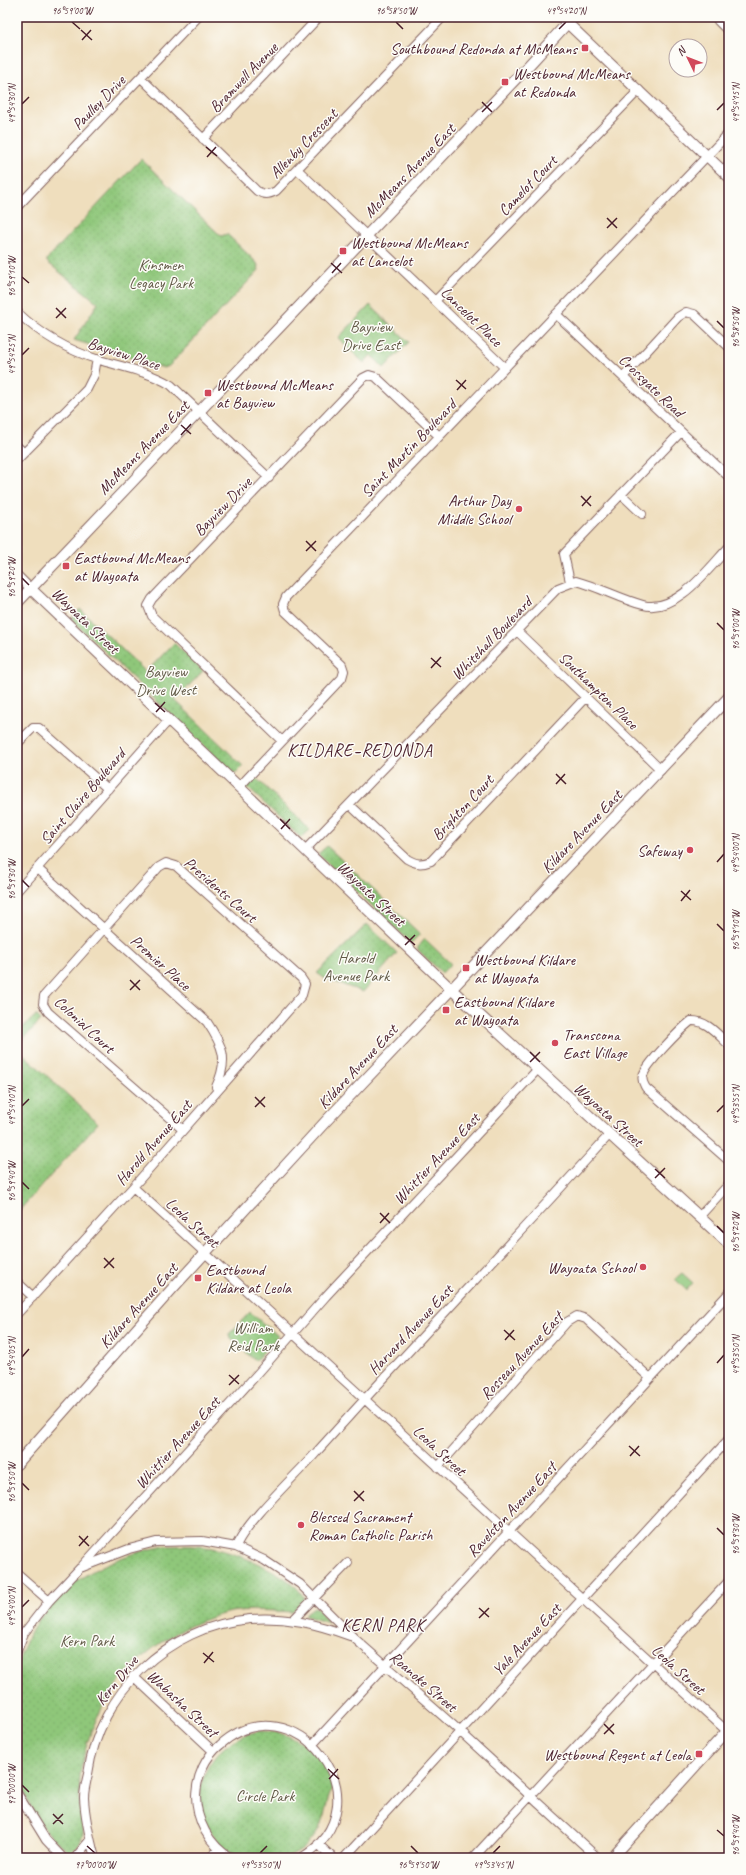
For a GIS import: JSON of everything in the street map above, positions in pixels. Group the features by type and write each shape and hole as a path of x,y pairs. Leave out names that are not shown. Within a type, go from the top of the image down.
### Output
{"street":[{"name":"Paulley Drive","path":"17,206 198,17"},
{"name":"Bramwell Avenue","path":"203,139 319,17"},
{"name":"Allenby Crescent","path":"140,78 257,191 262,194 269,195 276,191 443,17"},
{"path":"717,17 718,21 729,32"},
{"path":"567,19 729,177"},
{"name":"McMeans Avenue East","path":"17,603 367,235 567,19"},
{"name":"Camelot Court","path":"436,300 639,90"},
{"name":"Saint Martin Boulevard","path":"239,787 342,678 344,671 342,665 286,611 283,604 286,597 729,133"},
{"name":"Lancelot Place","path":"297,169 436,300 505,368"},
{"name":"Bayview Place","path":"17,312 52,340 76,352 150,375 171,385 269,478"},
{"path":"623,377 674,322 686,312 694,314 729,347"},
{"name":"Crossgate Road","path":"556,314 729,477"},
{"path":"17,460 87,389 94,375 97,359"},
{"name":"Bayview Drive","path":"282,741 152,616 148,606 152,599 363,378 369,375 376,377 439,436"},
{"path":"681,432 564,554 570,582 576,581 585,583 644,605 663,605 675,600 687,591 729,547"},
{"path":"17,446 24,453"},
{"path":"621,494 642,514"},
{"name":"Wayoata Street","path":"17,575 450,988 729,1244"},
{"name":"Whitehall Boulevard","path":"305,850 558,588 570,582"},
{"name":"Southampton Place","path":"517,631 661,770"},
{"name":"Brighton Court","path":"350,805 407,859 414,863 422,864 431,861 586,697"},
{"name":"Kildare Avenue East","path":"17,1464 205,1252 450,988 661,770 729,697"},
{"name":"Saint Claire Boulevard","path":"17,891 169,720"},
{"path":"17,744 33,728 40,728 108,789"},
{"name":"Presidents Court","path":"104,928 159,867 166,863 174,865 305,984"},
{"name":"Premier Place","path":"38,869 207,1022 219,1040 225,1057 222,1075 212,1095"},
{"name":"Colonial Court","path":"104,928 44,996 43,1004 48,1012 182,1129"},
{"name":"Harold Avenue East","path":"17,1314 133,1187 182,1129 302,995 305,984"},
{"path":"729,1045 707,1025 699,1020 691,1021 649,1065 643,1076 643,1082 646,1088 729,1161"},
{"name":"Whittier Avenue East","path":"80,1568 326,1296 538,1070"},
{"name":"Harvard Avenue East","path":"236,1547 239,1540 251,1524 610,1135"},
{"path":"699,1217 729,1184"},
{"name":"Leola Street","path":"133,1187 728,1731"},
{"path":"17,1282 33,1297"},
{"name":"Ravelston Avenue East","path":"313,1744 729,1293"},
{"name":"Rosseau Avenue East","path":"438,1467 567,1322 577,1316 586,1319 650,1378"},
{"name":"Yale Avenue East","path":"344,1858 729,1440"},
{"name":"Roanoke Street","path":"24,1633 49,1601 80,1568 129,1549 156,1542 202,1541 236,1547 286,1573 315,1598 354,1638 598,1858"},
{"path":"293,1620 348,1563"},
{"path":"17,1573 49,1601"},
{"path":"473,1858 729,1581"},
{"name":"Kern Drive","path":"95,1858 90,1840 84,1797 94,1742 112,1704 133,1676 159,1654 180,1640 228,1622 250,1619 293,1620 312,1623 354,1638"},
{"path":"17,1639 24,1633"},
{"path":"17,1651 24,1633"},
{"name":"Wabasha Street","path":"133,1676 213,1751"},
{"path":"232,1858 219,1849 204,1829 197,1810 196,1798 200,1773 213,1751 231,1736 247,1729 276,1727 298,1734 313,1744 321,1753 331,1769 337,1793 334,1818 326,1835 318,1844 301,1858"},
{"path":"612,1858 728,1731"},
{"path":"17,1793 46,1840 63,1858"},
{"path":"75,1858 90,1840"},
{"path":"318,1844 332,1858"},
{"path":"210,1858 219,1849"}],"green space":[{"name":"Kinsmen Legacy Park","path":"141,159 221,236 227,234 257,263 259,270 169,366 164,368 74,340 98,303 47,262 47,259"},
{"name":"Bayview Drive East","path":"370,305 409,342 384,368 371,355 364,363 338,338"},
{"name":"Bayview Drive West","path":"80,609 146,672 174,643 203,671 175,700 243,766 234,775 73,621 73,617"},
{"path":"255,777 310,830 301,838 247,787"},
{"path":"327,846 420,934 411,943 318,854"},
{"name":"Harold Avenue Park","path":"367,924 397,953 363,992 324,978 317,973"},
{"path":"425,939 451,964 442,973 418,950 418,947"},
{"path":"36,1015 41,1020 17,1046 17,1033"},
{"path":"17,1048 98,1123 17,1213"},
{"path":"682,1273 693,1283 686,1290 675,1279"},
{"name":"William Reid Park","path":"250,1312 278,1336 255,1361 228,1335"},
{"name":"Kern Park","path":"166,1546 206,1547 235,1554 264,1566 278,1574 299,1590 304,1599 292,1612 259,1610 234,1611 199,1622 175,1634 153,1648 133,1666 116,1686 102,1708 91,1732 83,1759 80,1778 80,1811 83,1834 78,1845 69,1852 52,1838 34,1814 17,1777 17,1666 27,1641 39,1619 55,1600 73,1584 116,1560 140,1552"},
{"path":"314,1607 317,1608 329,1623 306,1616 306,1613"},
{"name":"Circle Park","path":"259,1731 279,1733 288,1736 297,1740 313,1751 325,1767 330,1777 332,1787 320,1827 315,1835 302,1850 294,1855 284,1858 251,1858 235,1854 221,1844 208,1828 202,1810 200,1793 204,1776 212,1761 224,1747 240,1737"}],"place":[{"name":"Southbound Redonda at McMeans","path":"585,48"},
{"name":"Westbound McMeans at Redonda","path":"505,82"},
{"name":"Westbound McMeans at Lancelot","path":"343,251"},
{"name":"Westbound McMeans at Bayview","path":"208,393"},
{"name":"Arthur Day Middle School","path":"519,509"},
{"name":"Eastbound McMeans at Wayoata","path":"66,566"},
{"name":"Safeway","path":"690,850"},
{"name":"Westbound Kildare at Wayoata","path":"466,968"},
{"name":"Eastbound Kildare at Wayoata","path":"446,1010"},
{"name":"Transcona East Village","path":"555,1043"},
{"name":"Wayoata School","path":"643,1267"},
{"name":"Eastbound Kildare at Leola","path":"198,1278"},
{"name":"Blessed Sacrament Roman Catholic Parish","path":"301,1525"},
{"name":"Westbound Regent at Leola","path":"699,1754"}],"district":[{"name":"KILDARE–REDONDA","path":"360,750"},
{"name":"KERN PARK","path":"383,1625"}]}
